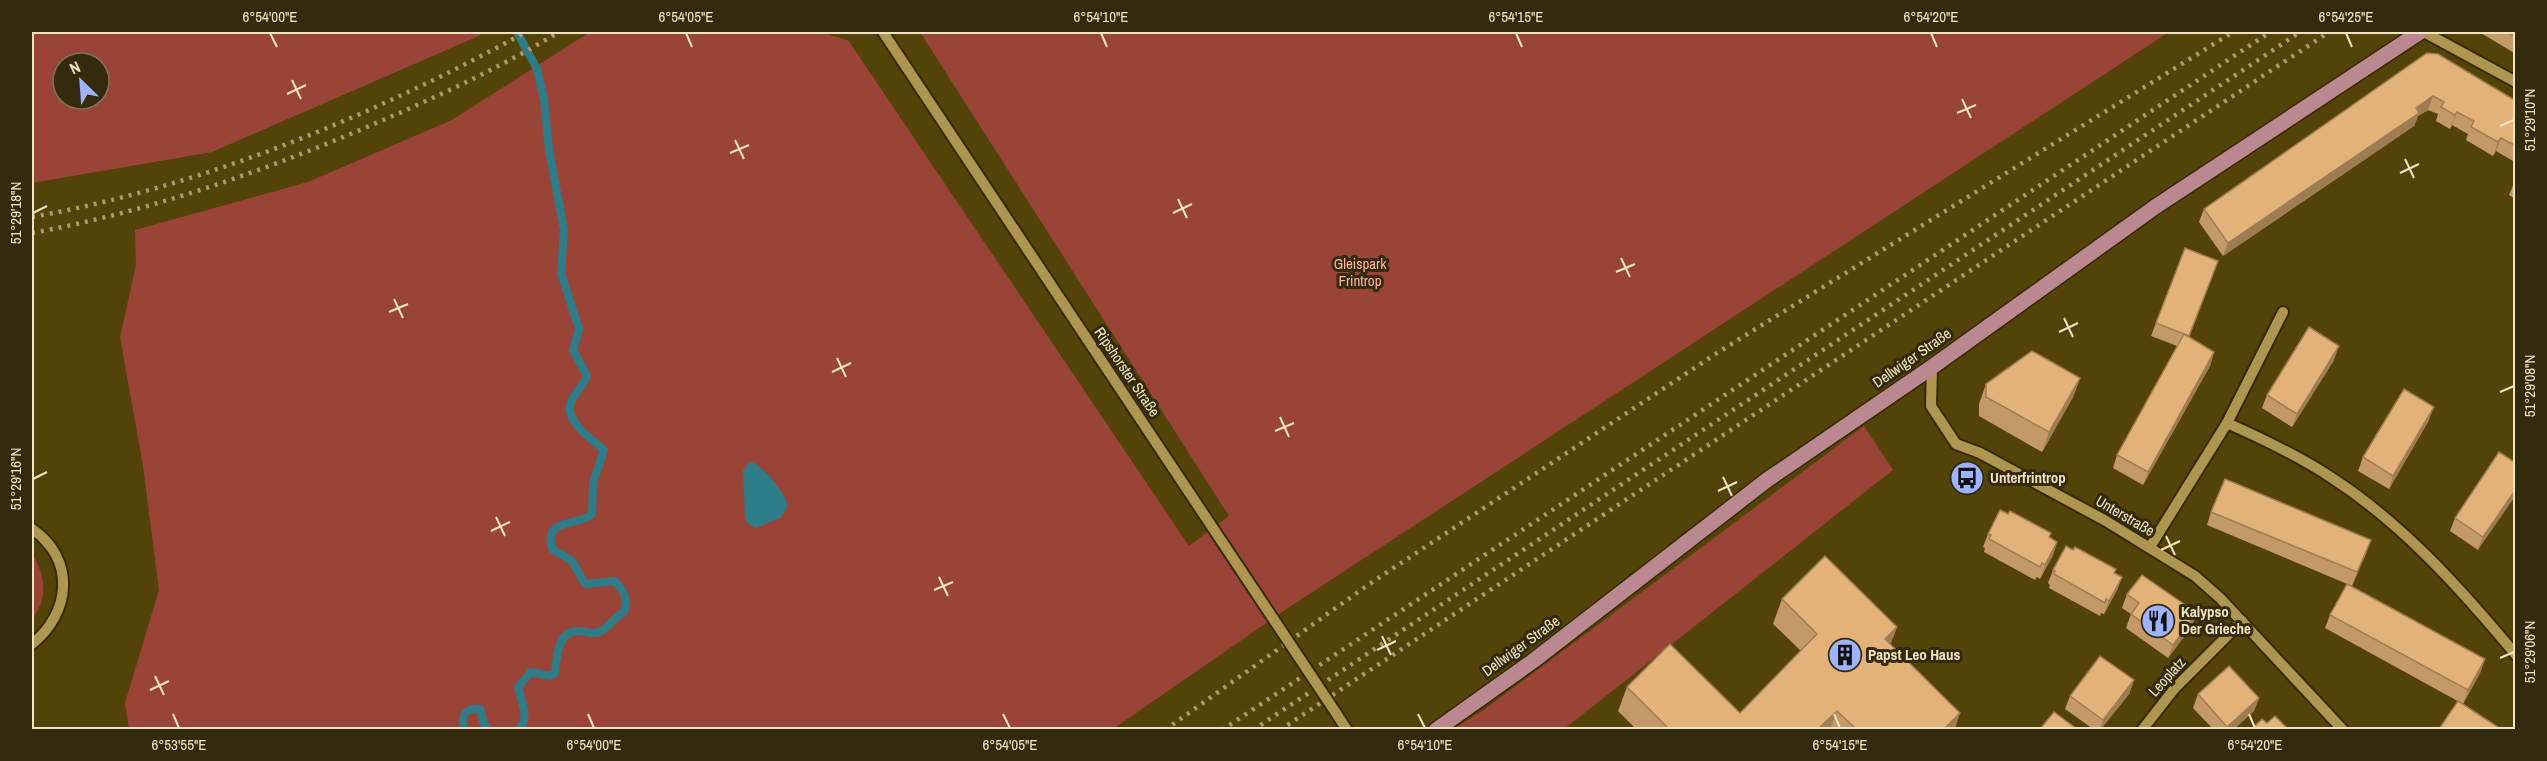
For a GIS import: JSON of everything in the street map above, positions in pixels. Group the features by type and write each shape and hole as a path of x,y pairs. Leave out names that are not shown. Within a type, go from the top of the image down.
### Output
{"main road":[{"name":"Dellwiger Straße","path":"1436,729 1533,661 1767,480 1932,367 2155,207 2422,32"}],"street":[{"name":"Ripshorster Straße","path":"883,32 1347,729"},
{"path":"2422,32 2516,81"},
{"path":"2150,547 2227,423 2283,312"},
{"name":"Unterstraße","path":"1932,367 1931,406 1956,444 1980,453 2150,547 2195,576 2242,621 2343,729"},
{"path":"2227,423 2294,454 2334,479 2378,512 2431,560 2516,655"},
{"path":"32,529 48,543 60,566 63,579 58,613 47,630 32,644"},
{"name":"Leoplatz","path":"2142,729 2175,688 2242,621"}],"green space":[{"path":"32,32 477,32 481,35 212,152 32,183"},
{"name":"Gleispark Frintrop","path":"590,32 827,32 829,35 848,40 1189,546 1229,516 920,32 2169,32 1288,608 1113,729 129,729 125,703 159,590 143,466 120,337 136,265 135,230 308,182 452,120"},
{"path":"1864,426 1893,470 1564,729 1452,730 1485,709"},
{"path":"32,553 40,570 43,595 32,619"}],"water":[{"path":"750,462 760,467 772,480 783,494 787,505 786,511 780,518 756,528 747,523 745,517 743,470"}],"building":[{"path":"2505,32 2516,32 2516,37"},
{"path":"2427,53 2438,54 2516,101 2516,146 2501,138 2498,142 2471,127 2474,121 2457,112 2455,115 2441,107 2444,102 2433,96 2416,108 2419,113 2228,243 2204,209"},
{"path":"2185,248 2218,261 2189,336 2156,323"},
{"path":"2309,327 2339,346 2297,414 2267,395"},
{"path":"2184,334 2214,352 2148,472 2117,455"},
{"path":"2032,351 2080,378 2049,432 1986,397 1986,384"},
{"path":"2404,389 2434,407 2393,476 2363,457"},
{"path":"2499,452 2516,463 2516,489 2483,537 2455,518"},
{"path":"2225,479 2371,540 2357,572 2211,512"},
{"path":"2000,510 2008,514 2010,511 2051,533 2049,537 2057,542 2045,565 2042,563 2040,567 1989,539 1991,535 1988,534"},
{"path":"2066,546 2073,550 2075,547 2116,569 2114,573 2122,577 2109,601 2106,599 2105,603 2054,574 2053,570"},
{"path":"1825,556 1897,627 1885,639 1960,713 1944,729 1856,729 1837,711 1818,729 1669,729 1627,687 1670,644 1740,713 1817,634 1782,599"},
{"name":"Kalypso Der Grieche","path":"2142,575 2197,613 2173,645 2131,614 2139,603 2127,594"},
{"path":"2347,584 2485,659 2468,690 2330,615"},
{"path":"2100,656 2134,680 2103,720 2070,696"},
{"path":"2229,666 2259,698 2227,727 2198,694"},
{"path":"2458,701 2501,729 2439,729"},
{"path":"2054,712 2077,729 2040,729"},
{"path":"2275,716 2288,729 2252,729 2262,719 2267,723"}],"waterway":[{"path":"517,32 537,69 544,100 549,150 564,230 561,273 579,329 573,350 587,376 571,402 570,411 576,424 604,450 593,483 592,514 557,527 552,532 552,549 572,561 585,584 615,581 623,592 626,603 624,612 603,630 594,633 581,631 567,634 560,645 555,673 550,676 531,672 518,687 525,715 522,726 518,730"},
{"path":"464,730 463,717 467,711 475,709 480,709 484,724 489,730"}],"railway":[{"path":"32,217 97,204 161,187 286,144 408,92 526,32"},
{"path":"32,233 160,202 285,160 440,94 489,71 559,32"},
{"path":"1165,730 1368,585 1717,353 2233,32"},
{"path":"1222,730 2270,32"},
{"path":"1253,730 2300,32"},
{"path":"1280,730 2329,32"}],"place":[{"name":"Unterfrintrop","path":"1967,478"},
{"name":"Kalypso Der Grieche","path":"2158,621"},
{"name":"Papst Leo Haus","path":"1845,655"}]}
